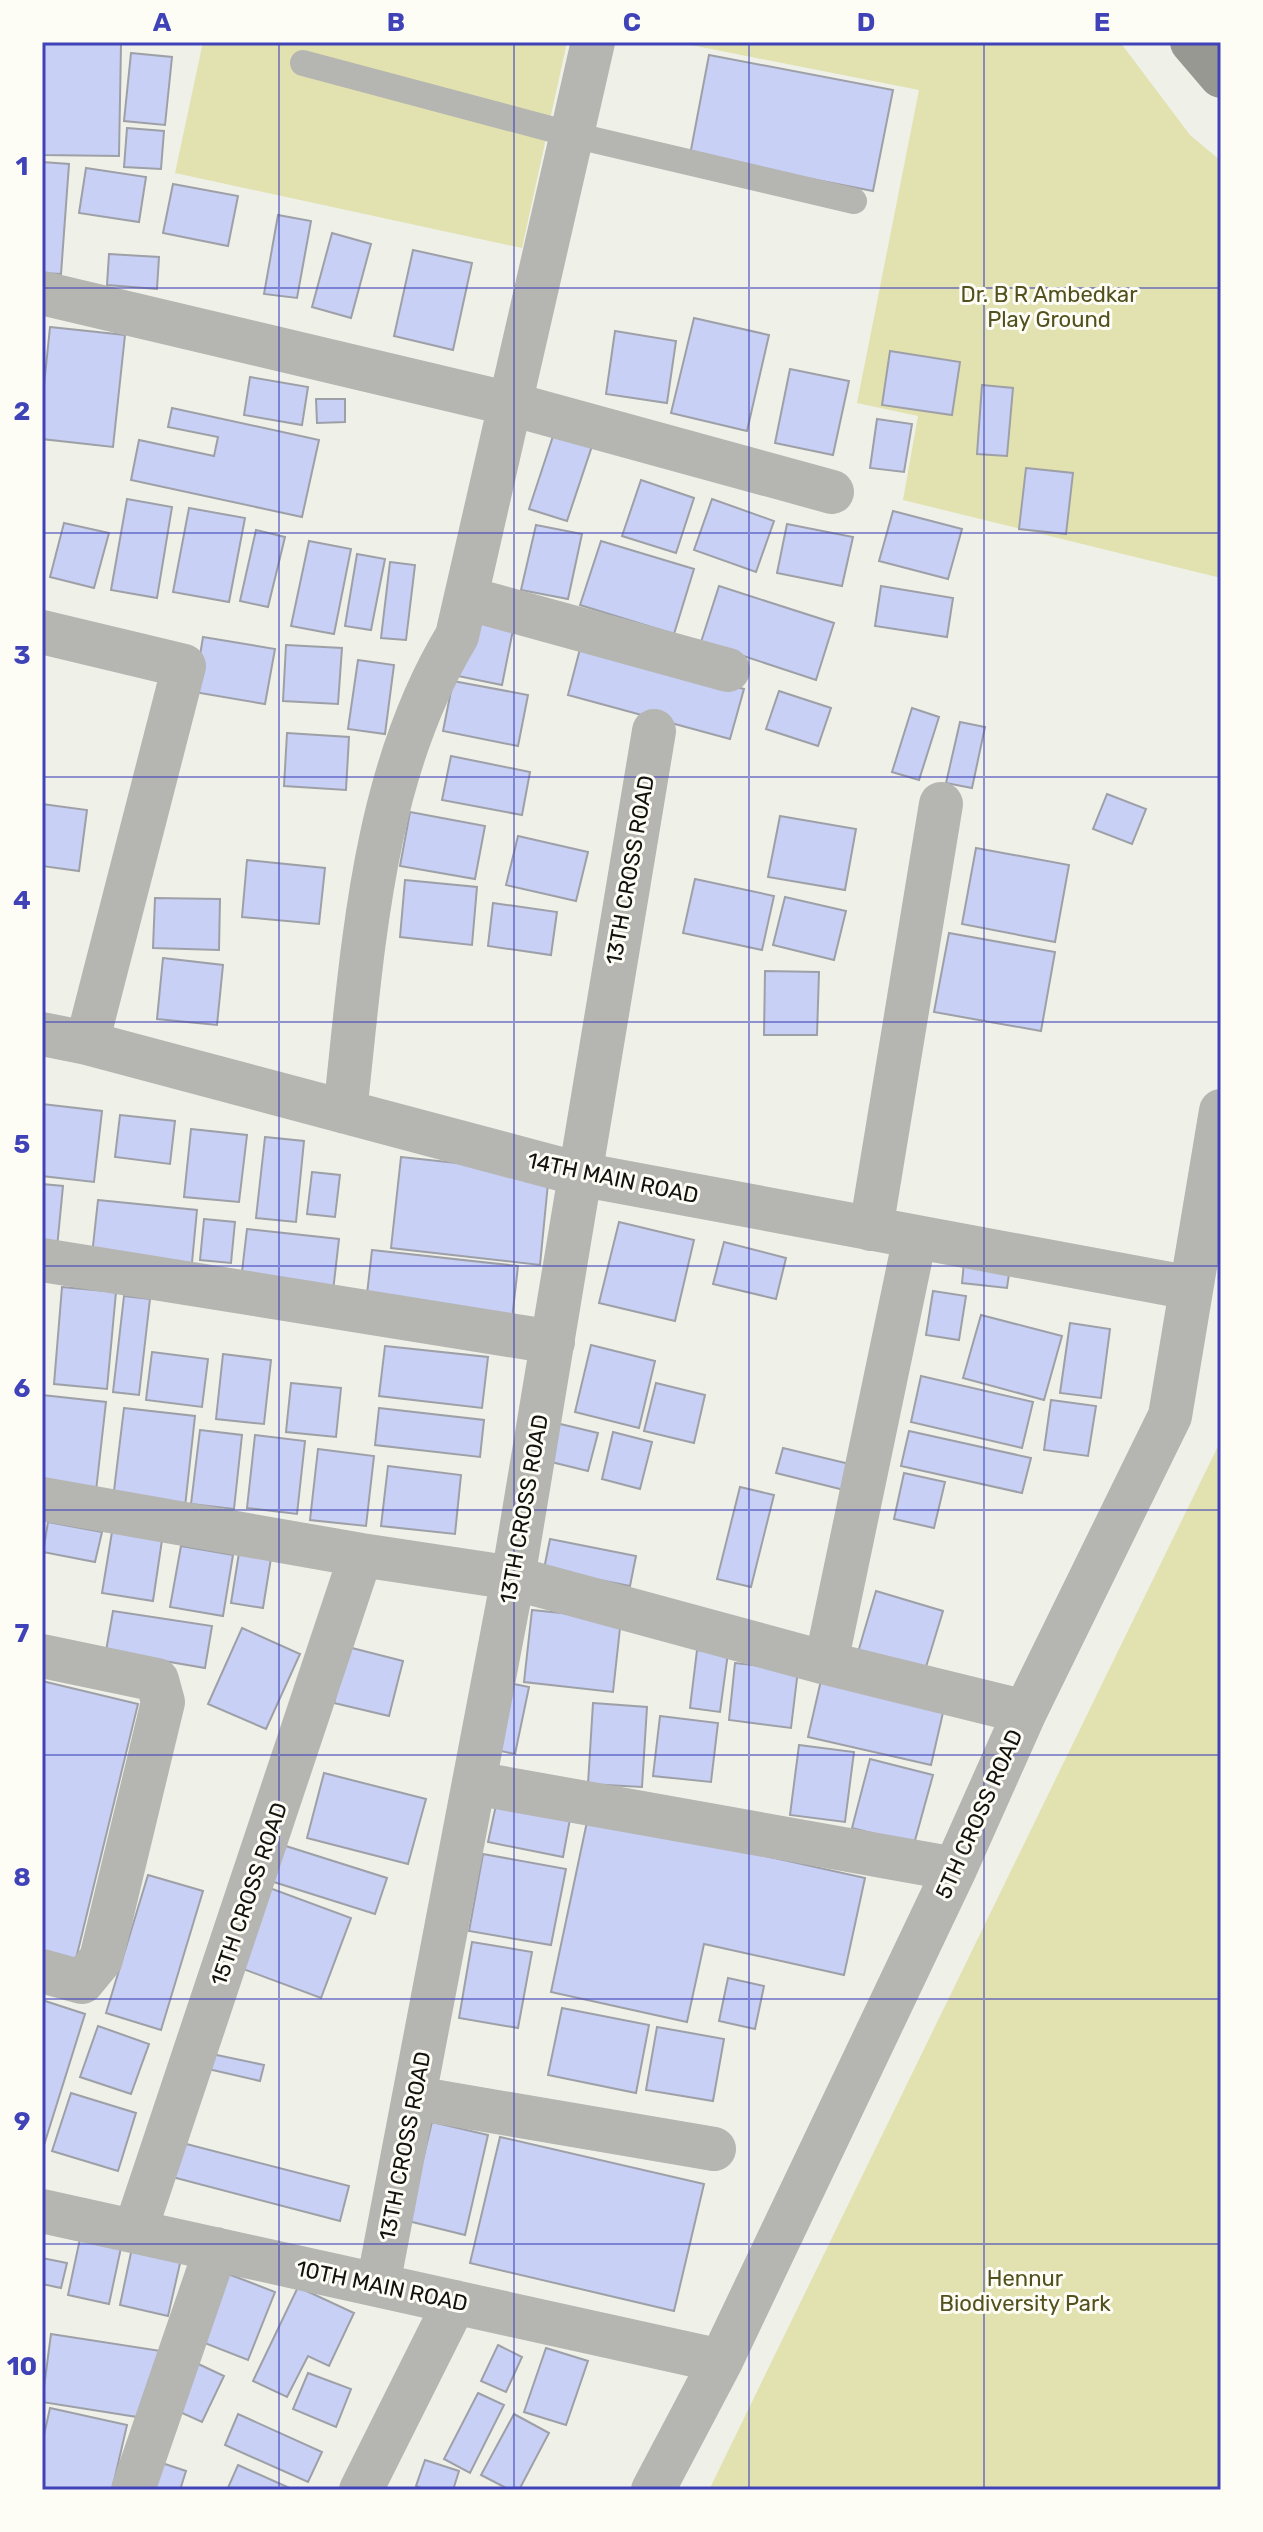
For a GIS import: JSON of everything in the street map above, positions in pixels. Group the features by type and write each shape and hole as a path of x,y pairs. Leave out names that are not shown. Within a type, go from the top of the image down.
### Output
{"street":[{"path":"345,1112 368,910 389,802 442,661 457,636 593,42"},
{"path":"1192,42 1221,76"},
{"path":"42,293 511,404 832,492"},
{"path":"466,598 728,670"},
{"path":"42,632 184,666 87,1043"},
{"name":"13TH CROSS ROAD","path":"378,2285 513,1578 654,731"},
{"path":"871,1229 941,804"},
{"name":"14TH MAIN ROAD","path":"42,1034 87,1043 579,1174 1191,1288"},
{"name":"5TH CROSS ROAD","path":"653,2490 721,2361 955,1869 1025,1712 1170,1416 1221,1111"},
{"path":"826,1663 915,1237"},
{"path":"42,1260 553,1342"},
{"path":"42,1499 361,1555 513,1578 826,1663 1025,1712"},
{"name":"15TH CROSS ROAD","path":"135,2231 361,1555"},
{"path":"42,1656 157,1680 163,1702 101,1959 82,1982 42,1971"},
{"path":"474,1783 955,1869"},
{"path":"415,2098 714,2149"},
{"name":"10TH MAIN ROAD","path":"42,2211 721,2361"},
{"path":"133,2490 216,2249"},
{"path":"361,2490 455,2302"}],"lane":[{"path":"303,63 573,135 854,201"}],"green space":[{"path":"203,42 567,42 522,248 175,173"},
{"name":"Dr. B R Ambedkar Play Ground","path":"676,42 1120,42 1190,135 1221,161 1221,578 903,500 918,416 857,403 919,90"},
{"name":"Hennur Biodiversity Park","path":"1221,1440 1221,2490 709,2490"}],"building":[{"path":"42,43 121,44 119,156 42,155"},
{"path":"131,53 172,57 165,125 124,121"},
{"path":"709,55 893,90 873,191 690,155"},
{"path":"127,128 164,131 161,169 124,167"},
{"path":"42,162 69,164 61,274 42,273"},
{"path":"86,168 146,177 139,222 79,213"},
{"path":"173,184 238,196 228,246 163,233"},
{"path":"278,215 311,221 297,298 264,294"},
{"path":"332,233 371,244 351,318 312,307"},
{"path":"413,250 472,263 453,350 394,336"},
{"path":"109,254 159,257 157,289 107,285"},
{"path":"694,318 769,335 747,431 671,413"},
{"path":"50,327 125,335 113,447 42,439 42,405"},
{"path":"615,331 676,341 667,403 606,394"},
{"path":"890,351 960,362 952,415 882,405"},
{"path":"790,369 849,381 833,455 775,443"},
{"path":"250,377 308,387 302,425 244,415"},
{"path":"982,385 1013,388 1007,456 977,454"},
{"path":"316,399 345,399 345,422 317,423"},
{"path":"172,408 319,440 302,517 131,480 139,440 214,456 218,437 168,427"},
{"path":"877,419 912,424 904,472 870,468"},
{"path":"557,424 595,437 567,521 529,509"},
{"path":"1026,468 1073,473 1066,534 1019,529"},
{"path":"641,480 694,498 676,553 622,536"},
{"path":"127,499 172,507 157,598 111,590"},
{"path":"712,499 774,521 756,572 694,550"},
{"path":"189,508 245,518 229,602 173,592"},
{"path":"893,511 962,529 948,579 879,561"},
{"path":"64,523 109,533 94,588 50,577"},
{"path":"787,524 853,537 842,586 777,573"},
{"path":"536,525 582,534 568,599 521,590"},
{"path":"256,530 285,537 268,607 240,601"},
{"path":"309,541 351,549 334,634 291,626"},
{"path":"601,541 694,569 674,634 580,605"},
{"path":"357,554 385,559 371,630 345,626"},
{"path":"390,562 415,565 406,640 381,638"},
{"path":"719,586 834,623 816,680 701,642"},
{"path":"881,586 953,598 947,637 875,626"},
{"path":"469,621 513,630 502,685 458,676"},
{"path":"203,637 275,649 265,704 194,692"},
{"path":"286,645 342,648 338,704 283,701"},
{"path":"581,645 744,689 730,739 568,695"},
{"path":"358,660 394,665 385,734 348,729"},
{"path":"453,681 528,695 518,746 443,731"},
{"path":"779,691 831,708 818,746 766,729"},
{"path":"912,708 939,717 919,780 892,772"},
{"path":"960,722 985,727 972,788 946,783"},
{"path":"287,733 349,737 346,790 284,786"},
{"path":"451,756 530,772 522,815 442,800"},
{"path":"1107,794 1146,809 1132,844 1093,829"},
{"path":"42,804 87,810 79,871 42,866"},
{"path":"410,812 485,826 475,879 400,866"},
{"path":"780,816 856,829 845,890 768,877"},
{"path":"518,836 588,852 576,901 506,885"},
{"path":"976,848 1069,865 1055,942 962,924"},
{"path":"247,860 325,868 319,924 242,917"},
{"path":"695,879 774,896 762,950 683,933"},
{"path":"405,880 477,887 472,945 400,937"},
{"path":"785,897 846,911 834,960 773,945"},
{"path":"155,898 220,899 219,950 153,948"},
{"path":"493,903 557,912 551,955 488,946"},
{"path":"949,933 1055,952 1041,1031 934,1012"},
{"path":"163,958 223,965 217,1025 157,1019"},
{"path":"765,971 819,972 817,1035 764,1035"},
{"path":"42,1104 102,1111 94,1182 42,1176"},
{"path":"120,1115 175,1121 170,1164 115,1157"},
{"path":"191,1129 247,1135 239,1202 184,1197"},
{"path":"265,1137 304,1141 296,1222 256,1218"},
{"path":"401,1157 549,1173 540,1265 391,1248"},
{"path":"312,1172 340,1175 335,1217 307,1214"},
{"path":"42,1184 63,1186 57,1248 42,1247"},
{"path":"98,1200 197,1210 191,1273 91,1264"},
{"path":"204,1219 235,1222 231,1263 200,1260"},
{"path":"619,1222 694,1240 675,1321 599,1303"},
{"path":"247,1229 339,1239 333,1291 241,1280"},
{"path":"724,1242 786,1258 776,1299 713,1284"},
{"path":"372,1250 518,1266 512,1319 366,1303"},
{"path":"964,1262 1010,1267 1007,1288 962,1283"},
{"path":"62,1287 116,1292 107,1389 54,1384"},
{"path":"933,1291 966,1296 959,1340 926,1335"},
{"path":"124,1296 150,1299 139,1395 113,1392"},
{"path":"981,1315 1062,1336 1044,1400 963,1378"},
{"path":"1070,1323 1110,1329 1101,1398 1060,1393"},
{"path":"591,1345 655,1361 639,1428 575,1412"},
{"path":"385,1346 488,1357 482,1408 379,1396"},
{"path":"152,1352 208,1359 202,1407 146,1400"},
{"path":"223,1354 271,1360 264,1424 216,1419"},
{"path":"921,1376 1033,1402 1022,1448 911,1422"},
{"path":"291,1383 341,1388 336,1437 286,1432"},
{"path":"656,1383 705,1395 694,1443 644,1431"},
{"path":"42,1395 106,1402 96,1491 42,1485"},
{"path":"1051,1400 1096,1406 1088,1456 1044,1450"},
{"path":"124,1408 195,1416 185,1507 113,1499"},
{"path":"379,1408 484,1420 480,1457 375,1445"},
{"path":"552,1422 598,1433 588,1471 543,1460"},
{"path":"200,1430 242,1435 234,1509 191,1504"},
{"path":"909,1431 1031,1458 1022,1493 901,1466"},
{"path":"613,1432 652,1442 640,1489 602,1479"},
{"path":"255,1435 305,1441 297,1514 247,1508"},
{"path":"783,1448 862,1467 856,1493 776,1473"},
{"path":"318,1449 374,1456 366,1526 310,1520"},
{"path":"388,1466 461,1475 455,1534 381,1526"},
{"path":"904,1473 945,1482 934,1528 894,1519"},
{"path":"740,1487 774,1495 751,1587 717,1579"},
{"path":"48,1522 102,1532 95,1562 43,1552"},
{"path":"112,1532 162,1540 153,1601 102,1593"},
{"path":"550,1539 636,1556 630,1586 544,1569"},
{"path":"181,1546 233,1555 223,1616 170,1607"},
{"path":"239,1553 271,1558 263,1608 231,1603"},
{"path":"876,1591 943,1611 922,1680 856,1659"},
{"path":"532,1610 621,1619 613,1692 524,1682"},
{"path":"113,1611 212,1626 205,1668 106,1651"},
{"path":"242,1628 300,1654 266,1729 208,1704"},
{"path":"348,1647 403,1661 389,1716 334,1703"},
{"path":"697,1650 728,1653 720,1712 690,1708"},
{"path":"735,1663 798,1670 791,1728 729,1720"},
{"path":"822,1676 945,1704 931,1765 808,1737"},
{"path":"42,1681 138,1704 74,1967 42,1959"},
{"path":"509,1683 529,1687 515,1754 496,1750"},
{"path":"593,1703 647,1707 642,1787 588,1784"},
{"path":"660,1716 718,1723 711,1782 653,1776"},
{"path":"799,1745 854,1752 845,1822 790,1815"},
{"path":"870,1759 933,1775 914,1844 852,1828"},
{"path":"324,1773 426,1799 408,1864 307,1838"},
{"path":"496,1805 570,1819 563,1857 488,1842"},
{"path":"588,1817 865,1878 844,1975 704,1944 687,2022 551,1992"},
{"path":"270,1841 387,1878 375,1914 258,1877"},
{"path":"483,1854 566,1869 551,1945 469,1931"},
{"path":"148,1875 203,1891 161,2030 106,2013"},
{"path":"256,1883 351,1918 321,1998 227,1963"},
{"path":"472,1942 532,1952 518,2028 459,2018"},
{"path":"728,1978 764,1986 755,2029 719,2021"},
{"path":"42,2000 85,2014 44,2145 42,2144"},
{"path":"562,2008 649,2025 636,2093 548,2075"},
{"path":"98,2026 149,2044 131,2094 80,2077"},
{"path":"657,2027 724,2039 713,2101 646,2090"},
{"path":"212,2054 264,2065 260,2081 208,2069"},
{"path":"71,2093 136,2113 118,2171 52,2151"},
{"path":"432,2122 488,2135 465,2235 408,2221"},
{"path":"500,2137 704,2184 674,2311 470,2263"},
{"path":"171,2140 349,2186 340,2221 161,2174"},
{"path":"81,2234 122,2243 109,2304 68,2295"},
{"path":"132,2248 181,2259 168,2316 120,2305"},
{"path":"42,2258 67,2263 61,2288 42,2284"},
{"path":"223,2272 275,2292 248,2360 197,2340"},
{"path":"298,2287 354,2313 329,2366 308,2356 287,2397 253,2381"},
{"path":"51,2334 161,2351 150,2419 42,2402"},
{"path":"498,2345 522,2357 506,2392 481,2381"},
{"path":"546,2348 588,2361 566,2425 524,2412"},
{"path":"192,2361 224,2376 202,2422 171,2408"},
{"path":"308,2373 351,2389 336,2427 293,2409"},
{"path":"478,2393 504,2405 470,2473 444,2459"},
{"path":"50,2408 127,2425 112,2490 42,2490 42,2444"},
{"path":"238,2414 322,2452 308,2482 225,2445"},
{"path":"514,2414 549,2433 519,2490 510,2490 481,2475"},
{"path":"425,2460 459,2471 453,2490 426,2490 416,2486"},
{"path":"156,2461 186,2471 180,2490 146,2490"},
{"path":"238,2465 294,2490 227,2490"}]}
